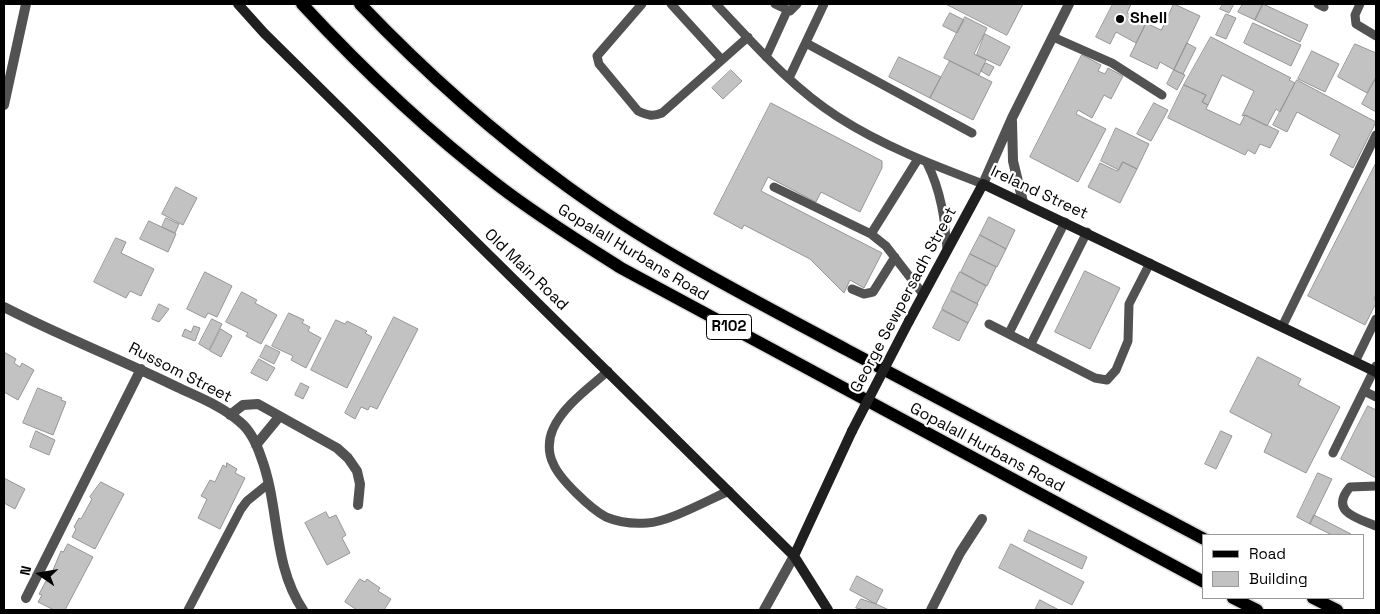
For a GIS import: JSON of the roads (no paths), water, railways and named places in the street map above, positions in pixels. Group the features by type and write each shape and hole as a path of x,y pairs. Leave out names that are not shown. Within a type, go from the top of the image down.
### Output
{"main road":[{"name":"Gopalall Hurbans Road","path":"302,4 360,66 408,112 455,152 540,215 621,268 1202,581"},
{"name":"Gopalall Hurbans Road","path":"360,4 424,70 482,121 569,188 646,238 779,313 1202,539"},
{"path":"1235,599 1257,610"},
{"path":"1315,599 1337,610"}],"street":[{"path":"4,105 26,4"},
{"name":"Old Main Road","path":"238,4 290,59 794,556"},
{"name":"George Sewpersadh Street","path":"764,610 794,556 852,431 983,184 1012,118 1069,4"},
{"path":"1012,118 1014,160 1023,202"},
{"name":"Ireland Street","path":"983,184 1375,370"},
{"name":"Russom Street","path":"4,307 141,369 241,422 256,445 268,484 277,540 287,577 303,610"},
{"path":"26,598 141,369"},
{"path":"230,415 243,405 255,403 337,448 348,458 358,478 358,505"},
{"path":"256,445 279,417"},
{"path":"932,610 955,561 982,519"},
{"path":"794,556 828,610"}],"lane":[{"path":"642,4 597,56 599,64 638,111 654,116 662,113 748,37"},
{"path":"671,4 722,60"},
{"name":"Ireland Street","path":"716,4 766,57 838,117 922,161 983,184"},
{"path":"775,4 787,11 792,10 797,4"},
{"path":"789,78 824,4"},
{"path":"1360,4 1355,21 1359,27 1376,36"},
{"path":"766,57 787,11"},
{"path":"1053,37 1112,63 1162,95"},
{"path":"806,43 972,132"},
{"path":"1282,327 1376,135"},
{"path":"871,234 922,161 939,190 948,250"},
{"path":"774,187 871,234 895,257 924,294"},
{"path":"1009,333 1065,222"},
{"path":"1031,344 1087,232"},
{"path":"852,289 864,294 872,292 895,257"},
{"path":"989,324 1095,378 1103,380 1112,378 1128,341 1129,304 1150,263"},
{"path":"1355,362 1376,319"},
{"path":"1333,453 1375,370"},
{"path":"608,371 561,416 550,440 553,464 563,478 592,507 606,517 619,521 649,523 729,491"},
{"path":"1364,391 1376,397"},
{"path":"188,610 241,509 247,501 268,484"},
{"path":"1376,486 1350,487 1342,499 1342,505 1347,513 1376,526"}],"place":[{"name":"Shell","path":"1120,19"}]}
